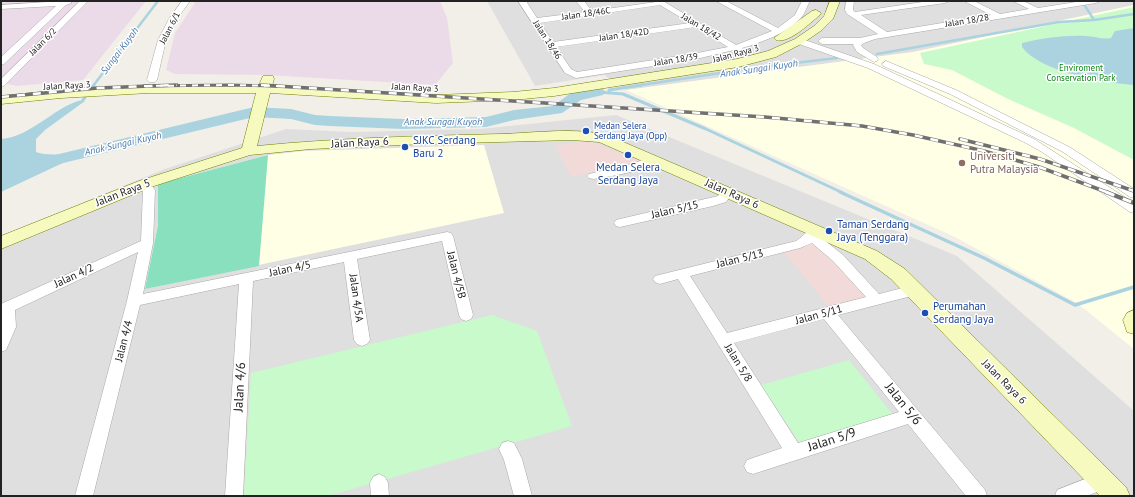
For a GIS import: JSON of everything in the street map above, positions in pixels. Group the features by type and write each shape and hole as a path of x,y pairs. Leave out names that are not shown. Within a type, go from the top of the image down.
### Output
{"street":[{"path":"1,7 84,1"},
{"name":"Jalan 6/2","path":"1,84 84,1"},
{"name":"Jalan 6/1","path":"152,80 162,40 173,19 186,1"},
{"name":"Jalan 18/46","path":"522,1 568,72 576,75"},
{"path":"580,1 590,13"},
{"path":"720,1 778,31"},
{"path":"734,8 743,1"},
{"name":"Jalan 18/39","path":"576,75 737,52 752,42 778,31 791,22 805,7 806,1"},
{"path":"822,1 816,13 798,32 805,40 871,66 1030,141 1046,150 1134,209"},
{"path":"805,40 829,17 835,1"},
{"path":"850,1 849,10 886,35"},
{"path":"854,14 945,1"},
{"path":"968,1 999,16"},
{"path":"1018,1 1038,11"},
{"name":"Jalan 18/28","path":"805,40 861,42 874,37 1096,1"},
{"name":"Jalan 18/46C","path":"535,21 660,2"},
{"name":"Jalan 18/42","path":"660,2 737,52"},
{"path":"1,62 64,3"},
{"name":"Jalan Raya 3","path":"115,87 152,80 263,92 458,91 550,87 677,67 764,46 790,33 816,13"},
{"name":"Jalan 18/42D","path":"551,45 696,25"},
{"name":"Jalan Raya 3","path":"1,90 64,90 115,87 263,92 298,90 436,99 513,96 561,91 738,63 772,54 805,40"},
{"path":"737,52 758,51 805,40 874,59 953,92 1067,150 1134,194"},
{"path":"861,42 857,45 860,50 874,59"},
{"name":"Jalan Raya 3","path":"1,100 64,90"},
{"path":"251,144 263,92"},
{"name":"Jalan Raya 6","path":"251,144 311,145 572,136 602,138 727,192 814,234 871,255 898,274 1117,496"},
{"name":"Jalan Raya 5","path":"1,243 145,184 251,144"},
{"path":"593,176 639,166 652,159"},
{"name":"Jalan 4/4","path":"84,496 134,302 147,243 149,190 145,184"},
{"name":"Jalan 5/15","path":"620,223 709,203 722,199 727,192"},
{"path":"814,234 876,300"},
{"name":"Jalan 5/13","path":"660,278 800,244 808,240 814,234"},
{"name":"Jalan 4/5","path":"134,302 447,236"},
{"name":"Jalan 4/5B","path":"447,236 466,315"},
{"name":"Jalan 4/2","path":"4,308 147,243"},
{"name":"Jalan 4/5A","path":"350,256 362,340"},
{"name":"Jalan 5/8","path":"681,273 794,452"},
{"name":"Jalan 4/6","path":"234,496 246,278"},
{"name":"Jalan 5/11","path":"724,340 914,290"},
{"path":"1,346 10,327 4,308"},
{"name":"Jalan 5/6","path":"827,312 978,496"},
{"path":"1134,318 1132,320 1134,326"},
{"name":"Jalan 5/9","path":"753,466 912,415"},
{"path":"508,449 513,458 523,496"},
{"path":"1064,496 1103,481"}],"shaded area":[{"path":"1,1 146,1 83,80 17,86 7,84 1,85"},
{"path":"196,1 440,1 447,18 453,63 435,85 267,75 175,74 166,70 175,33"},
{"path":"487,1 1134,1 1134,5 913,52 626,90 604,75 535,86"},
{"name":"Universiti Putra Malaysia","path":"1134,5 1134,349 1077,303 953,236 626,90 913,52"},
{"path":"616,115 957,256 1134,411 1134,496 1,496 1,236 165,169 286,129 351,132 480,129"},
{"path":"586,141 598,144 642,161 571,177 555,146"},
{"path":"484,145 504,213 145,289 158,225 158,184 268,155 303,151"},
{"path":"815,242 870,298 830,308 783,251"}],"green space":[{"name":"Enviroment Conservation Park","path":"1134,7 1134,160 1074,128 1008,99 952,70 924,64 920,53"},
{"path":"268,155 259,266 145,289 158,225 158,184"},
{"path":"492,315 537,331 572,426 328,496 244,496 251,373"},
{"path":"849,360 894,416 801,445 761,385"}],"water":[{"path":"1134,28 1134,85 1107,82 1074,75 1043,63 1031,56 1022,47 1022,43 1054,37 1089,36 1105,39 1111,38 1115,31"},
{"path":"83,100 85,101 45,130 36,139 36,152 70,156 67,161 1,192 1,139 23,133 73,103"}],"waterway":[{"name":"Sungai Kuyoh","path":"93,86 158,1"},
{"name":"Anak Sungai Kuyoh","path":"1082,1 1094,20"},
{"name":"Anak Sungai Kuyoh","path":"1094,20 1134,14"},
{"name":"Anak Sungai Kuyoh","path":"877,54 1059,22 1094,20"},
{"name":"Anak Sungai Kuyoh","path":"635,86 753,68 837,58"},
{"name":"Sungai Kuyoh","path":"83,100 94,85"},
{"name":"Anak Sungai Kuyoh","path":"609,90 642,85"},
{"path":"598,92 623,94 706,129 843,193"},
{"name":"Anak Sungai Kuyoh","path":"1,173 254,112 291,114 315,120 330,121 403,124 486,122 514,115 557,110 576,96 598,92"},
{"path":"840,192 984,258 1075,305 1134,287"}],"railway":[{"path":"154,86 177,85"},
{"path":"261,85 277,86"},
{"path":"144,86 154,86"},
{"path":"1,97 98,88 154,86"},
{"path":"154,86 277,86"},
{"path":"277,86 765,117 862,126 913,135 984,151 1039,167 1109,193"},
{"path":"960,139 1040,159 1134,191"},
{"path":"1106,192 1134,203"}],"place":[{"name":"Medan Selera Serdang Jaya (Opp)","path":"586,131"},
{"name":"SJKC Serdang Baru 2","path":"405,147"},
{"name":"Medan Selera Serdang Jaya","path":"628,155"},
{"name":"Universiti Putra Malaysia","path":"962,163"},
{"name":"Taman Serdang Jaya (Tenggara)","path":"829,231"},
{"name":"Perumahan Serdang Jaya","path":"925,313"}]}
